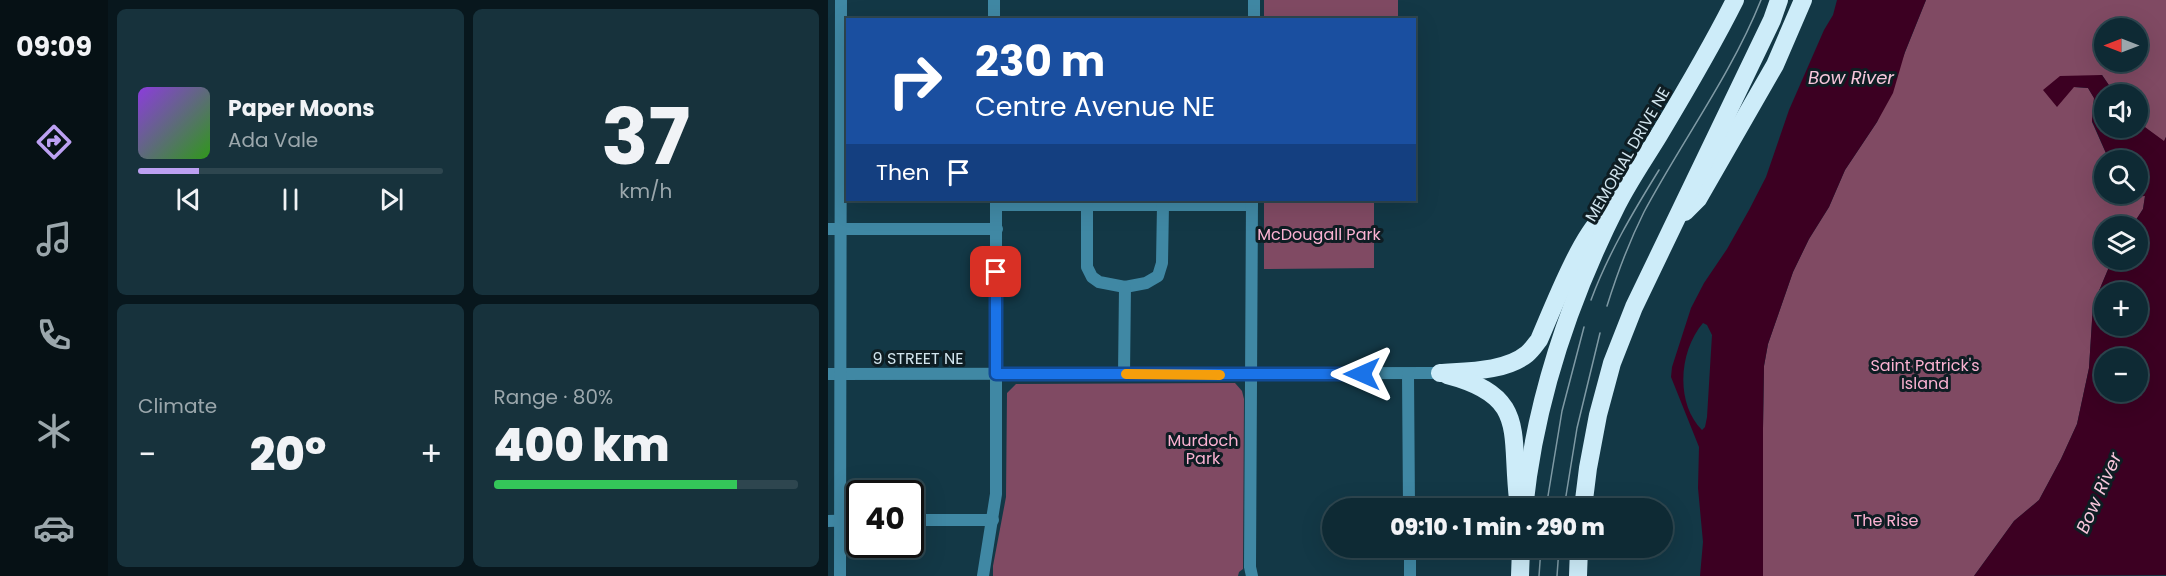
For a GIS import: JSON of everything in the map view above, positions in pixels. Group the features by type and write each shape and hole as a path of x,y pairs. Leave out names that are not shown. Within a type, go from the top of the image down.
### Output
{"highway":[{"name":"MEMORIAL DRIVE NE","path":"1525,498 1534,437 1563,330 1578,288 1617,203 1708,54 1735,0"},
{"path":"1584,498 1592,447 1612,363 1634,307 1671,226 1767,30 1779,0"},
{"path":"1671,226 1698,200 1775,65 1803,0"},
{"path":"1440,373 1495,367 1525,356 1539,340 1578,254 1596,223 1617,203"},
{"path":"1440,373 1479,386 1500,400 1510,418 1515,442 1518,498"},
{"path":"1520,576 1521,558"},
{"path":"1578,576 1579,558"}],"street":[{"path":"840,576 834,521 834,229 841,0"},
{"path":"994,0 994,18"},
{"path":"1254,0 1254,18"},
{"path":"983,576 996,494 996,202 1163,205 1252,202 1250,555 1252,576"},
{"path":"1087,205 1087,267 1092,277 1099,282 1125,287 1146,283 1158,276 1162,263 1163,205"},
{"path":"834,229 997,229"},
{"path":"1124,374 1125,287"},
{"name":"9 STREET NE","path":"834,375 1440,373"},
{"path":"1408,374 1409,498"},
{"path":"924,520 993,520"},
{"path":"1410,558 1410,576"}],"green space":[{"path":"1264,0 1398,0 1398,18 1264,18"},
{"name":"Saint Patrick's Island","path":"1926,0 2166,0 2166,137 2164,142 2148,130 2148,84 2108,84 2102,75 2074,87 2088,88 2094,98 2092,122 2094,138 2099,138 2105,150 2094,150 2094,204 2144,204 2143,209 2138,216 2094,216 2094,270 2108,270 2103,282 2094,282 2089,368 2077,424 2039,500 2014,521 1974,576 1763,576 1764,366 1768,344 1793,272 1809,239 1829,207 1845,170 1877,122"},
{"name":"McDougall Park","path":"1264,201 1374,201 1374,268 1264,269"},
{"name":"Murdoch Park","path":"1235,383 1242,391 1244,399 1243,569 1238,576 993,576 1006,497 1007,393 1016,384"}],"water":[{"name":"Bow River","path":"1837,0 1926,0 1905,52 1893,93 1845,170 1829,207 1809,239 1793,272 1768,344 1764,366 1763,576 1700,576 1703,542 1698,488 1699,447 1671,377 1672,367 1691,308 1704,283 1727,249 1766,177 1789,110 1824,30 1833,15","holes":["1703,323 1707,325 1712,335 1707,417 1702,430 1693,419 1687,406 1683,377 1689,348"]},
{"name":"Bow River","path":"2102,75 2108,84 2094,84 2094,98 2088,88 2074,87 2057,107 2043,90 2060,76"},
{"name":"Bow River","path":"2094,98 2094,126 2092,121"},
{"name":"Bow River","path":"2148,129 2164,141 2166,137 2166,575 1974,576 2014,521 2039,500 2077,424 2089,368 2094,303 2094,336 2148,336 2148,282 2103,282 2108,270 2148,270 2148,216 2138,216 2144,204 2148,204 2148,150 2105,150 2099,138 2148,138"}],"tram line":[{"path":"1607,306 1633,235 1644,212 1721,81 1761,0"},
{"path":"1591,300 1613,250 1659,170"},
{"path":"1548,498 1562,411 1584,327"},
{"path":"1566,498 1577,428 1600,333"},
{"path":"1539,576 1540,558"},
{"path":"1557,576 1558,558"}],"slow traffic":[{"path":"1126,374 1220,375"}],"route":[{"path":"996,272 996,374 1362,374"}],"park label":[{"name":"The Rise","path":"1886,520"}]}
